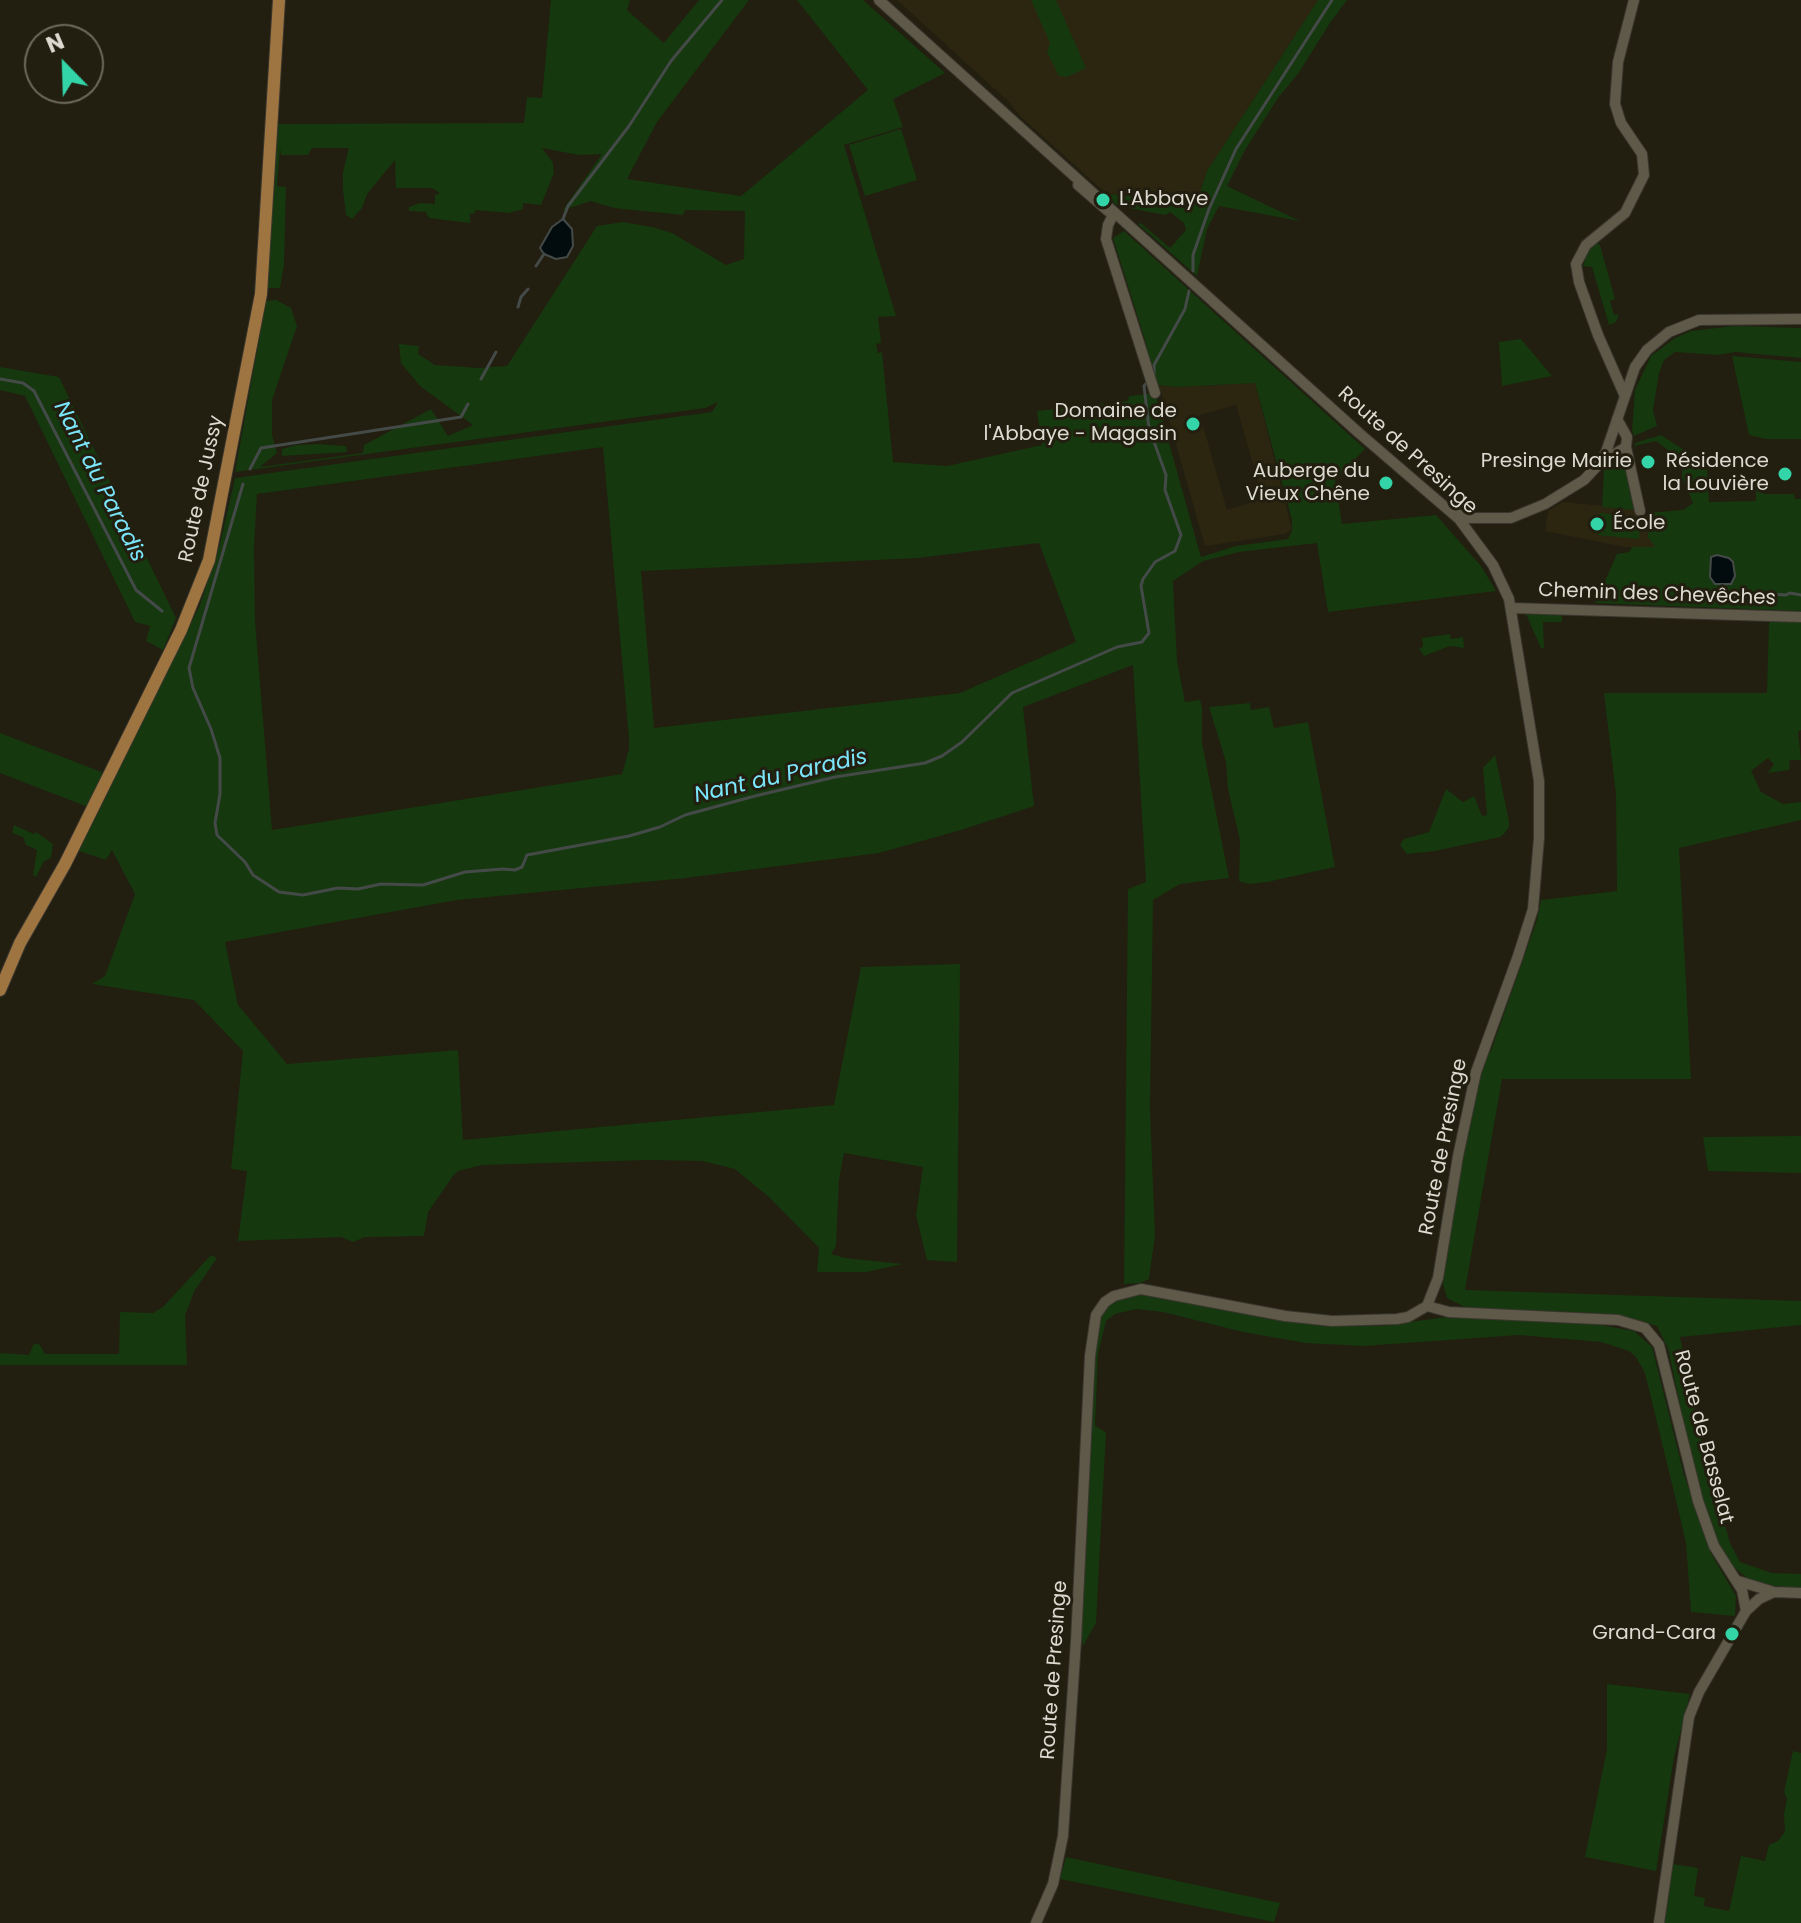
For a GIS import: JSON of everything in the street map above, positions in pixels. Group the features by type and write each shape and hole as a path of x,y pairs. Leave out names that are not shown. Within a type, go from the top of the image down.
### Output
{"main road":[{"name":"Route de Jussy","path":"0,990 14,970 28,927 65,864 181,630 209,560 261,294 279,0"}],"street":[{"name":"Route de Presinge","path":"879,0 1359,433 1452,513 1493,565 1512,608 1539,781 1539,838 1533,909 1476,1072 1438,1278 1427,1306 1415,1314 1397,1319 1332,1321 1285,1316 1141,1289 1114,1296 1105,1302 1096,1315 1091,1343 1063,1836 1053,1884 1036,1923"},
{"path":"1624,394 1588,308 1576,264 1586,245 1625,213 1644,175 1642,154 1621,123 1615,104 1618,62 1634,0"},
{"path":"1114,213 1106,239 1152,383"},
{"path":"1601,462 1635,367 1662,337 1679,327 1712,319 1801,319"},
{"path":"1617,419 1625,432 1640,511"},
{"path":"1452,513 1468,518 1501,519 1532,510 1584,480 1601,462 1626,447"},
{"name":"Chemin des Chevêches","path":"1512,608 1801,617"},
{"name":"Route de Basselat","path":"1427,1306 1449,1312 1618,1320 1650,1332 1657,1340 1664,1360 1686,1460 1702,1514 1722,1560 1738,1581 1746,1611"},
{"path":"1738,1581 1774,1592 1801,1593"},
{"path":"1659,1923 1689,1717 1699,1692 1746,1611 1759,1599 1774,1592"}],"shaded area":[{"path":"897,0 1318,0 1207,171 1197,202 1107,194"},
{"path":"563,219 572,229 573,246 567,257 556,259 544,254 540,248 552,227"},
{"path":"1255,383 1292,529 1285,534 1205,546 1159,385","holes":["1236,405 1263,499 1227,510 1200,415"]},
{"name":"École","path":"1563,502 1636,509 1638,516 1647,516 1648,537 1656,547 1625,547 1545,531 1548,511"},
{"path":"1717,555 1733,562 1735,576 1731,584 1715,584 1710,577 1711,557"}],"green space":[{"path":"551,0 630,0 627,10 664,43 699,0 749,0 657,122 627,179 741,196 868,90 797,0 863,0 945,73 893,99 903,127 844,145 896,316 878,317 881,343 876,344 878,353 882,352 893,462 947,466 1042,445 1037,411 1128,401 1129,396 1155,393 1201,557 1236,546 1288,539 1292,520 1255,383 1176,387 1159,385 1155,381 1113,238 1124,231 1365,449 1335,480 1342,524 1436,515 1481,566 1496,591 1328,612 1317,543 1239,552 1203,561 1173,581 1177,661 1185,702 1200,700 1202,708 1202,743 1229,878 1180,884 1153,900 1150,1109 1155,1235 1149,1279 1124,1284 1128,889 1146,882 1133,665 1023,707 1034,806 961,830 879,853 686,878 457,900 225,942 238,1005 287,1064 458,1050 463,1140 834,1105 861,967 960,964 957,1262 927,1260 916,1215 923,1167 844,1153 839,1180 836,1246 831,1254 903,1264 866,1272 817,1272 819,1248 769,1197 735,1169 702,1161 482,1165 458,1171 453,1176 428,1212 424,1236 365,1237 353,1242 341,1237 238,1241 247,1171 231,1169 243,1051 194,1000 92,984 105,976 135,894 112,850 106,860 79,851 200,605 220,544 235,478 712,412 718,402 705,408 235,472 266,301 276,300 291,308 297,326 272,400 272,435 277,453 260,467 363,453 364,445 431,409 448,436 473,425 420,386 401,363 399,344 419,346 418,354 435,365 507,366 597,226 623,222 652,227 672,233 726,265 744,259 745,211 685,210 683,215 614,208 591,201 563,210 602,154 579,155 542,148 553,163 554,173 541,205 523,203 523,209 509,213 475,210 470,214 470,223 429,218 426,212 409,211 409,207 420,203 435,204 435,195 440,193 432,188 396,188 395,160 367,194 362,208 352,219 346,215 343,190 343,172 349,148 312,148 308,155 281,155 280,148 277,186 286,187 284,265 280,288 267,288 278,124 524,123 527,97 542,98","holes":["603,447 629,738 622,774 272,830 255,621 257,494","1039,543 1076,642 960,693 654,728 641,571 918,558"]},
{"path":"1031,0 1056,0 1086,68 1067,77 1059,76 1047,52 1050,43"},
{"path":"1318,0 1347,0 1298,74 1278,98 1245,150 1227,186 1300,221 1219,206 1207,229 1197,276 1138,224 1141,223 1170,248 1186,230 1184,223 1170,212 1166,215 1116,205 1107,194 1197,201 1207,171"},
{"path":"901,129 917,180 865,196 849,145"},
{"path":"1596,243 1600,245 1615,299 1610,301 1614,315 1619,314 1616,322 1609,325 1592,267 1583,266 1588,251"},
{"path":"1734,326 1801,328 1801,358 1736,352 1718,355 1675,352 1664,360 1659,373 1653,410 1657,426 1634,436 1635,390 1651,356 1675,338 1691,331"},
{"path":"1521,339 1552,376 1502,386 1499,342"},
{"path":"1732,356 1801,362 1801,439 1766,439 1749,435"},
{"path":"0,367 59,377 176,618 163,650 146,641 150,626 135,622 25,396 0,390"},
{"path":"1661,435 1707,465 1709,502 1756,501 1756,477 1763,477 1763,494 1794,494 1795,499 1801,499 1801,611 1595,603 1617,554 1629,552 1632,547 1655,547 1648,537 1647,513 1683,510 1693,503 1682,477 1682,461 1656,441 1634,446 1635,443"},
{"path":"316,444 346,446 347,452 282,456 282,449"},
{"path":"1619,456 1624,456 1636,510 1602,507 1604,470"},
{"path":"1600,513 1641,517 1639,539 1598,535"},
{"path":"1526,614 1562,615 1562,622 1543,622 1544,648 1541,648"},
{"path":"1801,620 1801,730 1798,732 1801,760 1790,760 1789,770 1768,773 1774,764 1768,758 1751,771 1761,792 1783,804 1801,802 1801,820 1679,848 1691,1079 1502,1079 1465,1290 1801,1301 1801,1325 1680,1337 1702,1444 1730,1543 1740,1562 1772,1573 1801,1574 1801,1588 1749,1580 1733,1566 1719,1545 1696,1480 1668,1348 1657,1326 1596,1313 1467,1308 1447,1298 1443,1284 1450,1226 1479,1080 1537,920 1541,900 1617,891 1616,794 1604,693 1767,693 1769,621"},
{"path":"1450,634 1451,639 1463,637 1464,648 1450,646 1424,656 1419,648 1423,647 1422,638"},
{"path":"1250,703 1251,710 1269,707 1274,728 1308,722 1335,867 1267,882 1249,884 1239,881 1240,840 1228,789 1226,762 1209,707"},
{"path":"0,733 104,773 88,807 0,773"},
{"path":"1495,755 1509,821 1504,834 1435,851 1407,854 1400,845 1404,839 1429,832 1446,789 1463,802 1474,796 1482,816 1487,815 1483,768"},
{"path":"14,825 34,834 36,832 53,844 51,858 44,861 36,877 33,875 37,850 26,845 23,837 12,833"},
{"path":"1801,1136 1801,1173 1708,1171 1703,1137"},
{"path":"211,1255 217,1258 195,1290 185,1315 187,1365 0,1365 0,1353 29,1355 34,1343 40,1345 45,1354 119,1354 120,1312 153,1313 163,1307"},
{"path":"1135,1294 1170,1297 1273,1319 1317,1324 1381,1326 1446,1317 1594,1324 1634,1331 1652,1347 1684,1475 1712,1555 1736,1596 1735,1616 1691,1612 1686,1543 1680,1517 1645,1373 1629,1351 1601,1342 1519,1335 1363,1346 1306,1343 1136,1309 1115,1314 1106,1321 1098,1353 1095,1426 1106,1432 1096,1623 1083,1646 1081,1631 1095,1342 1105,1310 1112,1303"},
{"path":"1607,1684 1690,1694 1674,1757 1656,1871 1585,1857 1607,1749"},
{"path":"1793,1751 1801,1753 1801,1923 1665,1923 1672,1864 1698,1868 1694,1896 1705,1898 1704,1906 1729,1911 1741,1856 1765,1861 1769,1845 1778,1841 1785,1832 1787,1799 1784,1792"},
{"path":"1066,1857 1280,1903 1274,1922 1060,1879"}],"waterway":[{"path":"563,219 568,206 629,126 671,61 722,0"},
{"name":"Nant du Paradis","path":"1193,271 1193,255 1209,209 1236,149 1332,0"},
{"path":"536,266 544,254"},
{"path":"518,307 528,289"},
{"name":"Nant du Paradis","path":"1154,375 1154,365 1185,309 1189,291"},
{"path":"481,379 496,352"},
{"name":"Nant du Paradis","path":"0,379 23,383 34,391 136,590 162,611"},
{"name":"Nant du Paradis","path":"243,484 189,668 193,688 220,758 220,794 215,823 217,835 245,862 253,875 279,892 303,895 381,884 423,885 465,872 515,870 522,867 527,855 629,836 660,827 685,815 755,796 835,777 925,763 962,742 1012,693 1117,647 1142,642 1149,633 1141,586 1143,579 1155,562 1175,551 1181,535 1165,490 1166,475 1149,428 1144,386 1149,380"},
{"path":"250,469 261,448 461,417 468,404"},
{"path":"1687,595 1801,595"}],"place":[{"name":"L'Abbaye","path":"1103,200"},
{"name":"Domaine de l'Abbaye - Magasin","path":"1193,424"},
{"name":"Presinge Mairie","path":"1648,462"},
{"name":"Résidence la Louvière","path":"1785,474"},
{"name":"Auberge du Vieux Chêne","path":"1386,483"},
{"name":"École","path":"1597,524"},
{"name":"Grand-Cara","path":"1732,1634"}]}
